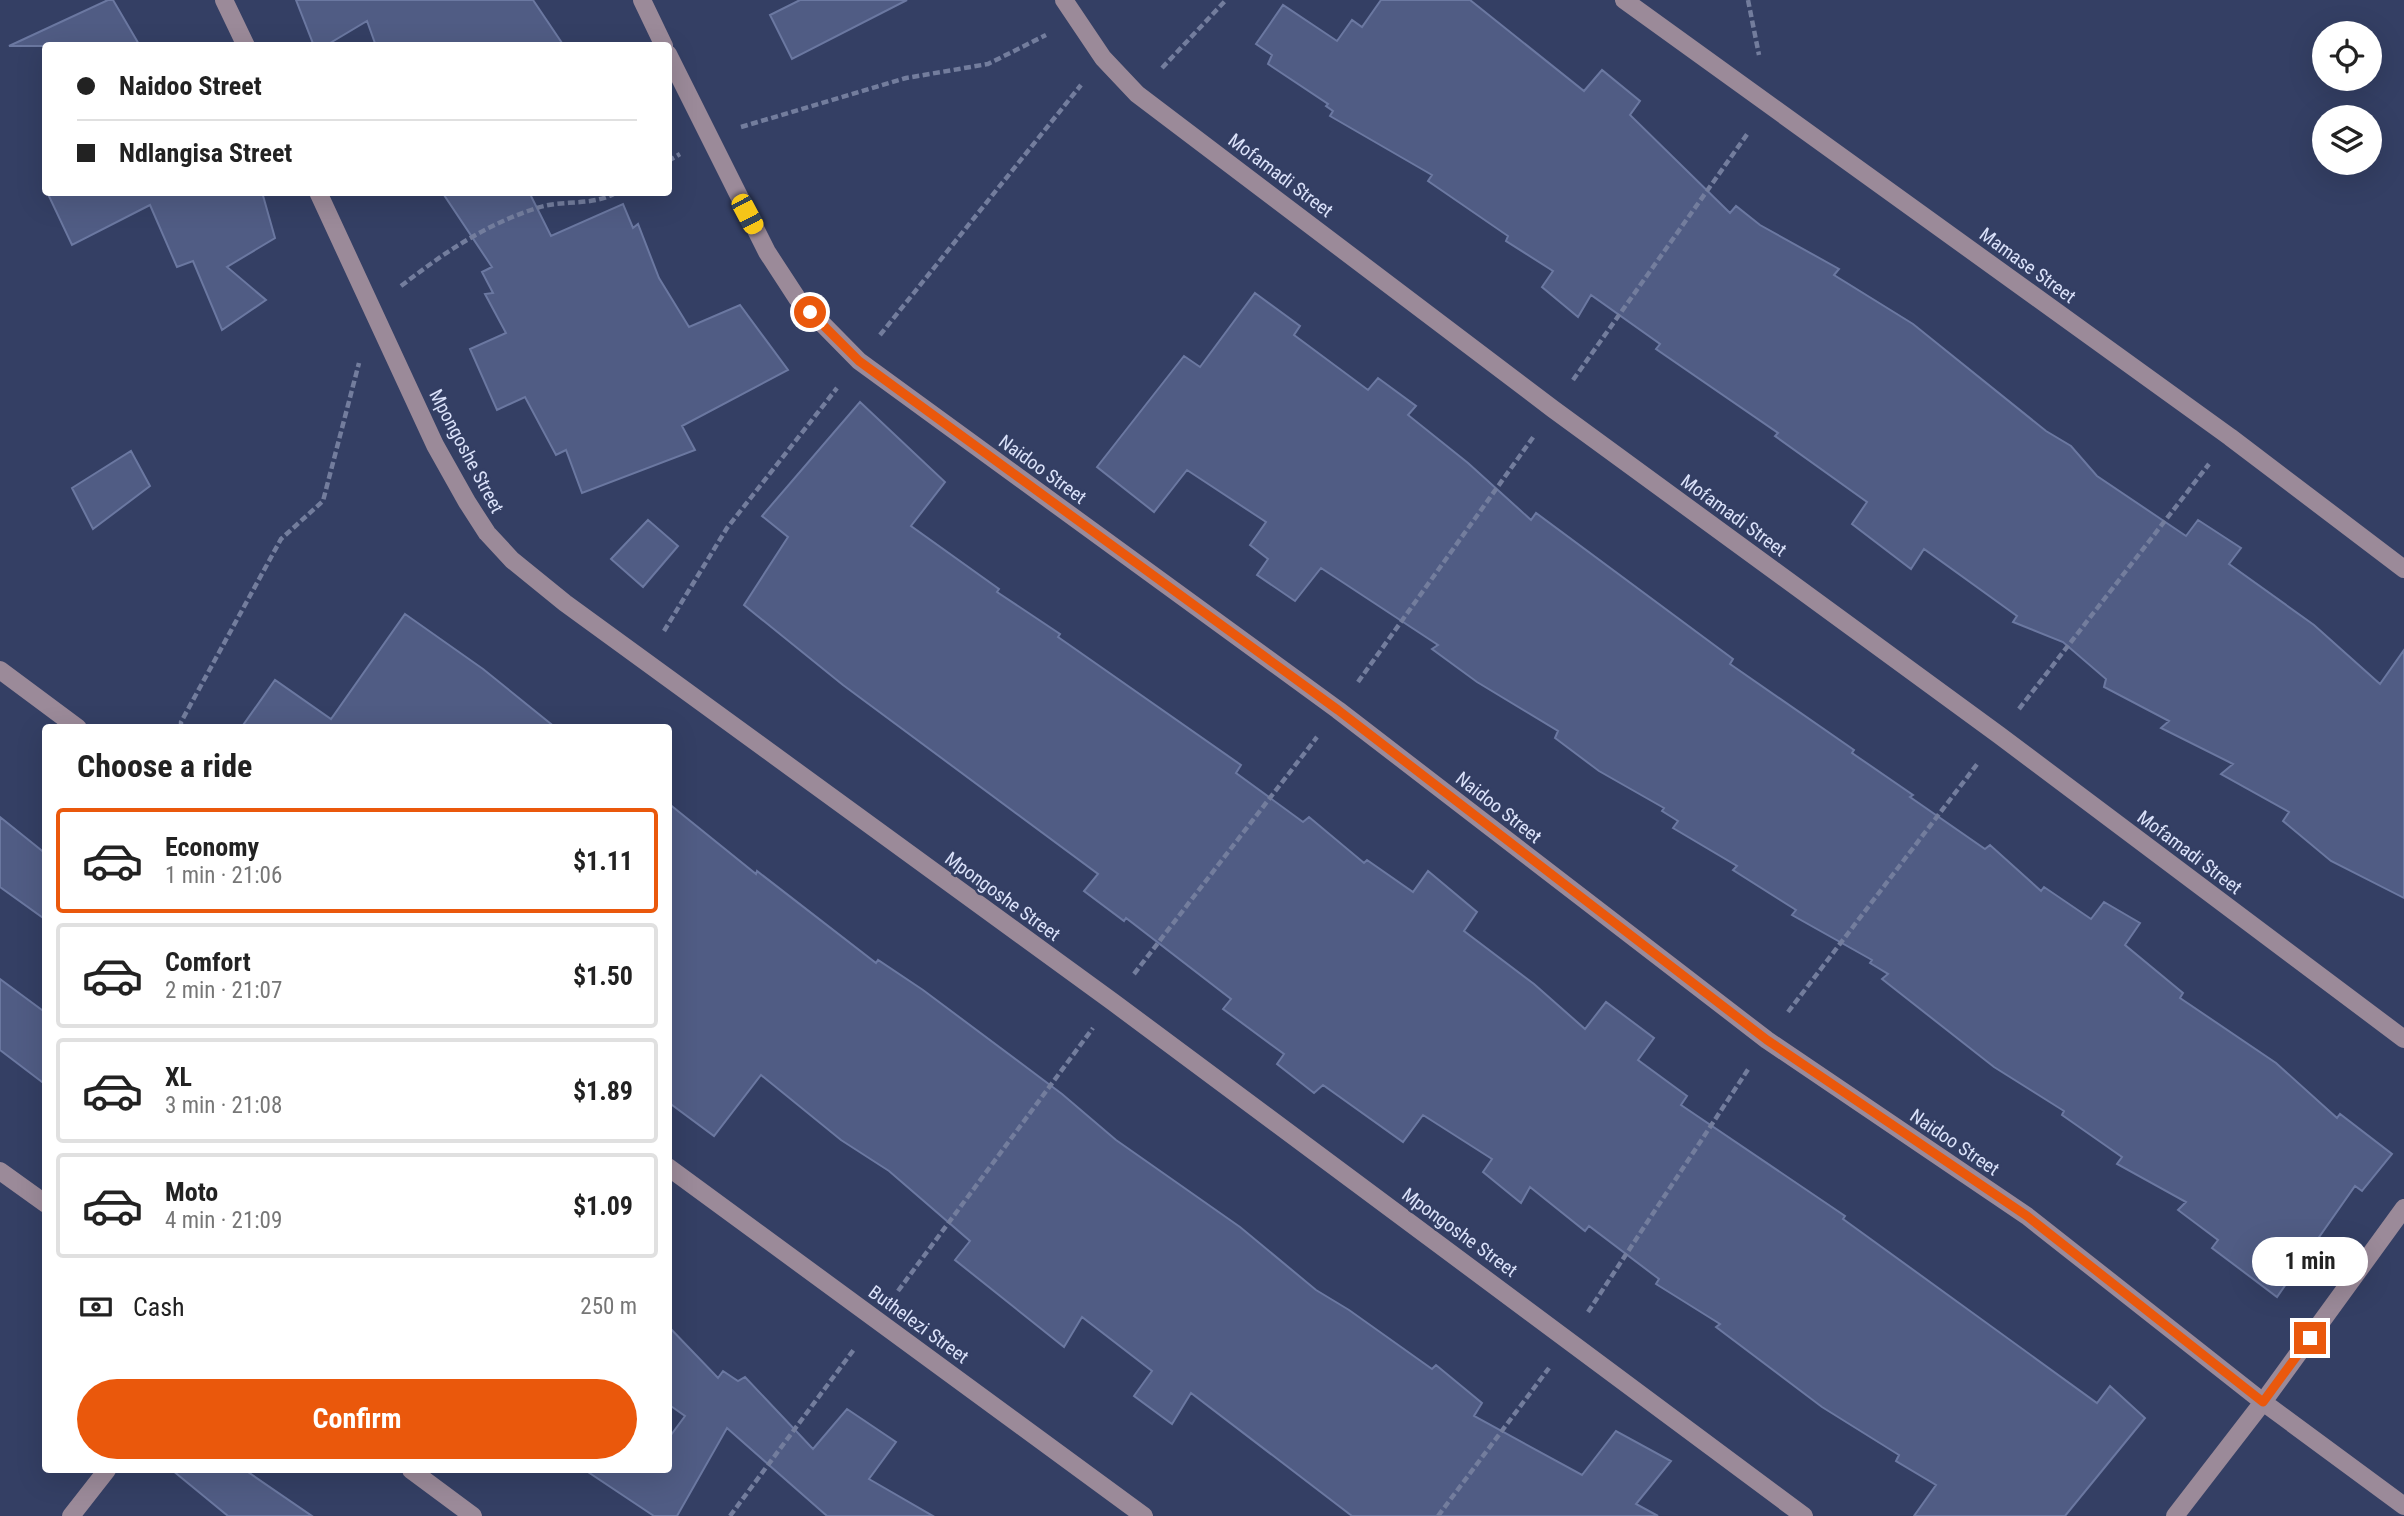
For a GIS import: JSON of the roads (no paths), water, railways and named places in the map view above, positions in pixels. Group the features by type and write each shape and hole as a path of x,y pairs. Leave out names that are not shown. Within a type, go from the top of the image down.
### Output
{"street":[{"path":"224,0 244,42"},
{"path":"642,0 662,42"},
{"name":"Mofamadi Street","path":"1064,0 1103,58 1137,94 1553,409 1999,735 2404,1039"},
{"name":"Mamase Street","path":"1624,0 2230,437 2404,569"},
{"name":"Naidoo Street","path":"672,62 767,251 789,286 851,354 1338,710 1767,1040 2027,1216 2263,1402 2404,1506"},
{"name":"Mpongoshe Street","path":"319,196 373,307 435,445 488,533 512,560 576,611 1570,1339 1804,1516"},
{"path":"0,670 73,724"},
{"name":"Buthelezi Street","path":"672,1170 1144,1516"},
{"path":"0,1171 42,1201"},
{"path":"2175,1516 2263,1402 2404,1208"},
{"path":"71,1516 105,1473"},
{"path":"415,1473 473,1516"}]}
